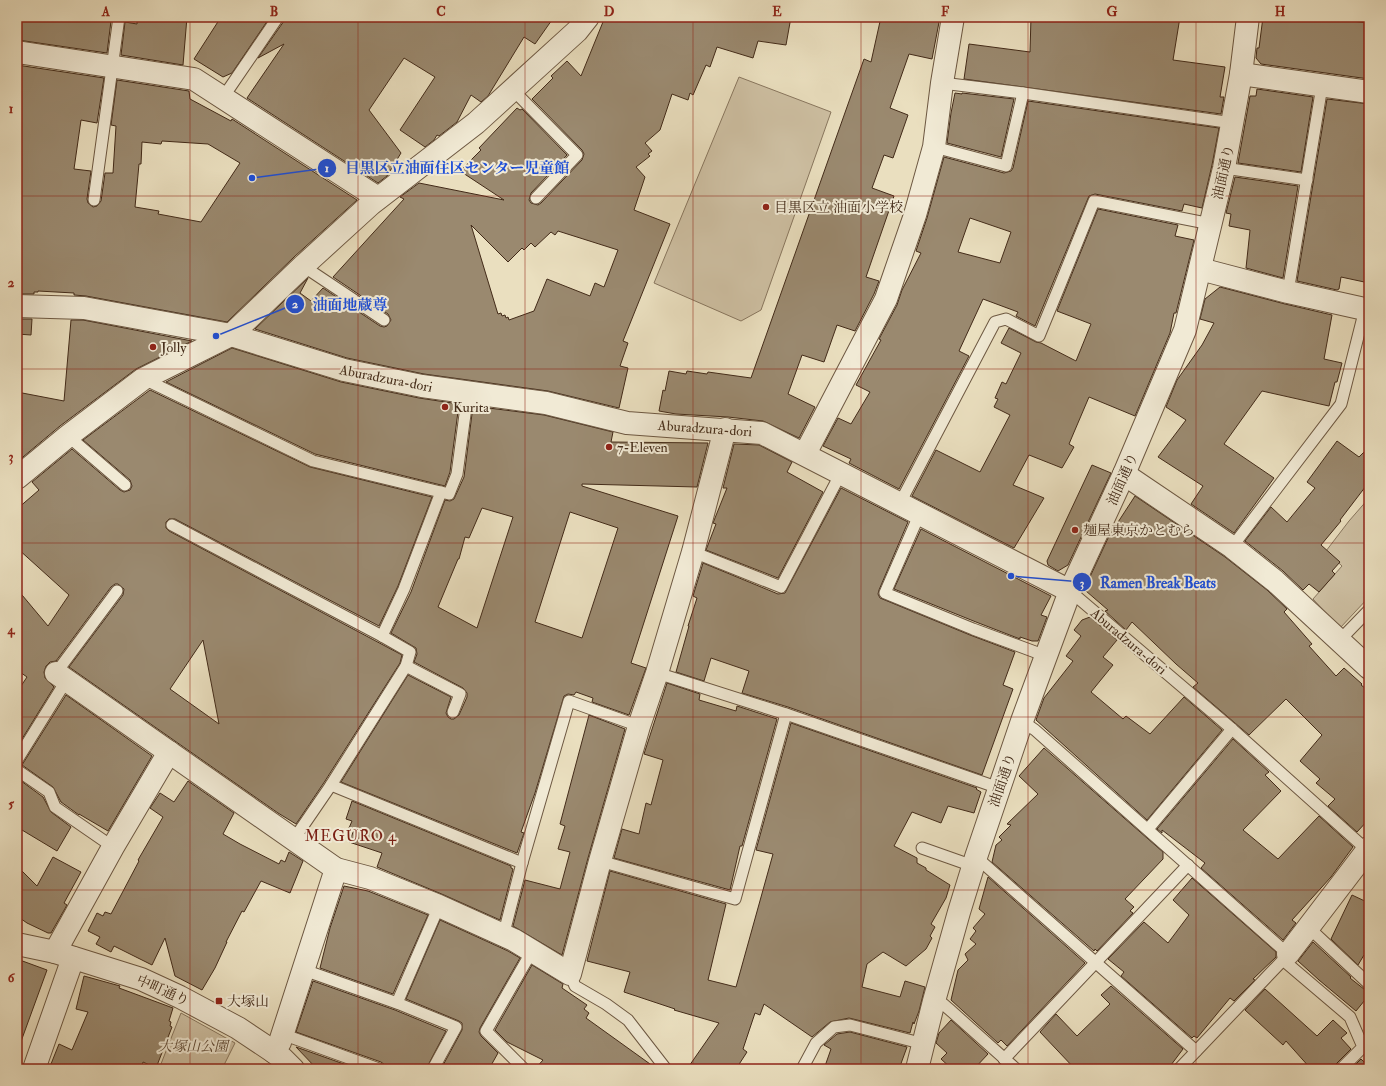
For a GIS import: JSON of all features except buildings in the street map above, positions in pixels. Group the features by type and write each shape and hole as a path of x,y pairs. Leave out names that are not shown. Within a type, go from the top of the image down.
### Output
{"street":[{"path":"805,454 886,299 916,215 934,147 942,83 953,17"},
{"name":"油面通り","path":"917,1069 934,1001 975,862 1022,721 1070,591 1124,474 1185,330 1224,168 1241,74 1248,17"},
{"path":"17,478 68,436 143,379 231,335 303,266 378,198 476,123 513,90 585,18"},
{"path":"17,52 194,79 222,99 378,198"},
{"path":"1241,74 1369,92"},
{"path":"1200,269 1288,292 1367,309"},
{"name":"Aburadzura-dori","path":"17,306 84,308 231,335 344,370 422,386 546,403 626,423 762,432 1070,591"},
{"path":"61,677 336,869 370,878 502,934 570,974 639,726 657,673 692,552 725,429"},
{"path":"1124,474 1232,547 1275,581 1369,668"},
{"path":"34,1069 64,955 113,847 169,752"},
{"path":"1286,957 1368,849"},
{"path":"278,1043 304,970 336,869"},
{"name":"中町通り","path":"17,944 64,955 142,979 180,996 238,1028 278,1043 293,1069"}],"lane":[{"path":"94,200 119,17"},
{"path":"222,99 278,17"},
{"path":"942,83 1233,123"},
{"path":"1288,292 1322,86"},
{"path":"513,90 577,156 536,198"},
{"path":"934,147 1006,166 1023,93"},
{"path":"1224,168 1307,180"},
{"path":"900,503 995,322 1006,319 1039,336 1094,201 1211,224"},
{"path":"303,266 384,320"},
{"path":"1232,547 1341,404 1367,309"},
{"path":"143,379 313,461 450,494 456,474 468,392"},
{"path":"68,436 125,485"},
{"path":"692,552 781,587 841,473"},
{"path":"382,636 404,589 441,492"},
{"path":"920,513 885,593 973,629 1046,656"},
{"path":"172,525 410,652 406,666 331,785 294,839"},
{"path":"17,760 61,677 117,591"},
{"name":"Aburadzura-dori","path":"1070,591 1232,729 1368,849"},
{"path":"1339,641 1369,610"},
{"path":"406,666 460,694 453,712"},
{"path":"657,673 786,714 999,788"},
{"path":"502,934 506,925 522,863 569,702 639,726"},
{"path":"600,862 735,899 786,714"},
{"path":"1022,721 1035,730 1188,865 1350,1017 1363,1048 1341,1069"},
{"path":"1148,829 1232,729"},
{"path":"17,770 49,792 55,807 113,847"},
{"path":"331,785 522,863"},
{"path":"922,848 975,862 1095,963 1196,1051"},
{"path":"1004,1058 1188,865"},
{"path":"397,1003 439,906"},
{"path":"1308,927 1369,984"},
{"path":"524,1069 486,1030 532,951"},
{"path":"1179,1069 1286,957"},
{"path":"304,970 397,1003 456,1027 433,1069"},
{"path":"570,974 575,986 606,1004 628,1020 666,1069"},
{"path":"934,1001 943,1004 1016,1069"},
{"path":"802,1069 816,1043 834,1027 850,1025 924,1044"},
{"path":"278,1043 379,1069"}],"green space":[{"path":"739,77 831,112 761,310 741,321 654,283"},
{"path":"1369,498 1369,597 1340,628 1313,599 1342,566 1326,551"},
{"name":"大塚山公園","path":"181,1013 235,1043 222,1069 159,1069"}],"place":[{"name":"目黒区立油面住区センター児童館","path":"252,178"},
{"name":"目黒区立 油面小学校","path":"766,207"},
{"name":"油面地蔵尊","path":"216,336"},
{"name":"Jolly","path":"153,347"},
{"name":"Kurita","path":"445,407"},
{"name":"7-Eleven","path":"609,447"},
{"name":"麺屋東京かとむら","path":"1075,530"},
{"name":"Ramen Break Beats","path":"1011,576"},
{"name":"大塚山","path":"219,1001"}],"district":[{"name":"MEGURO 4","path":"351,836"}]}
